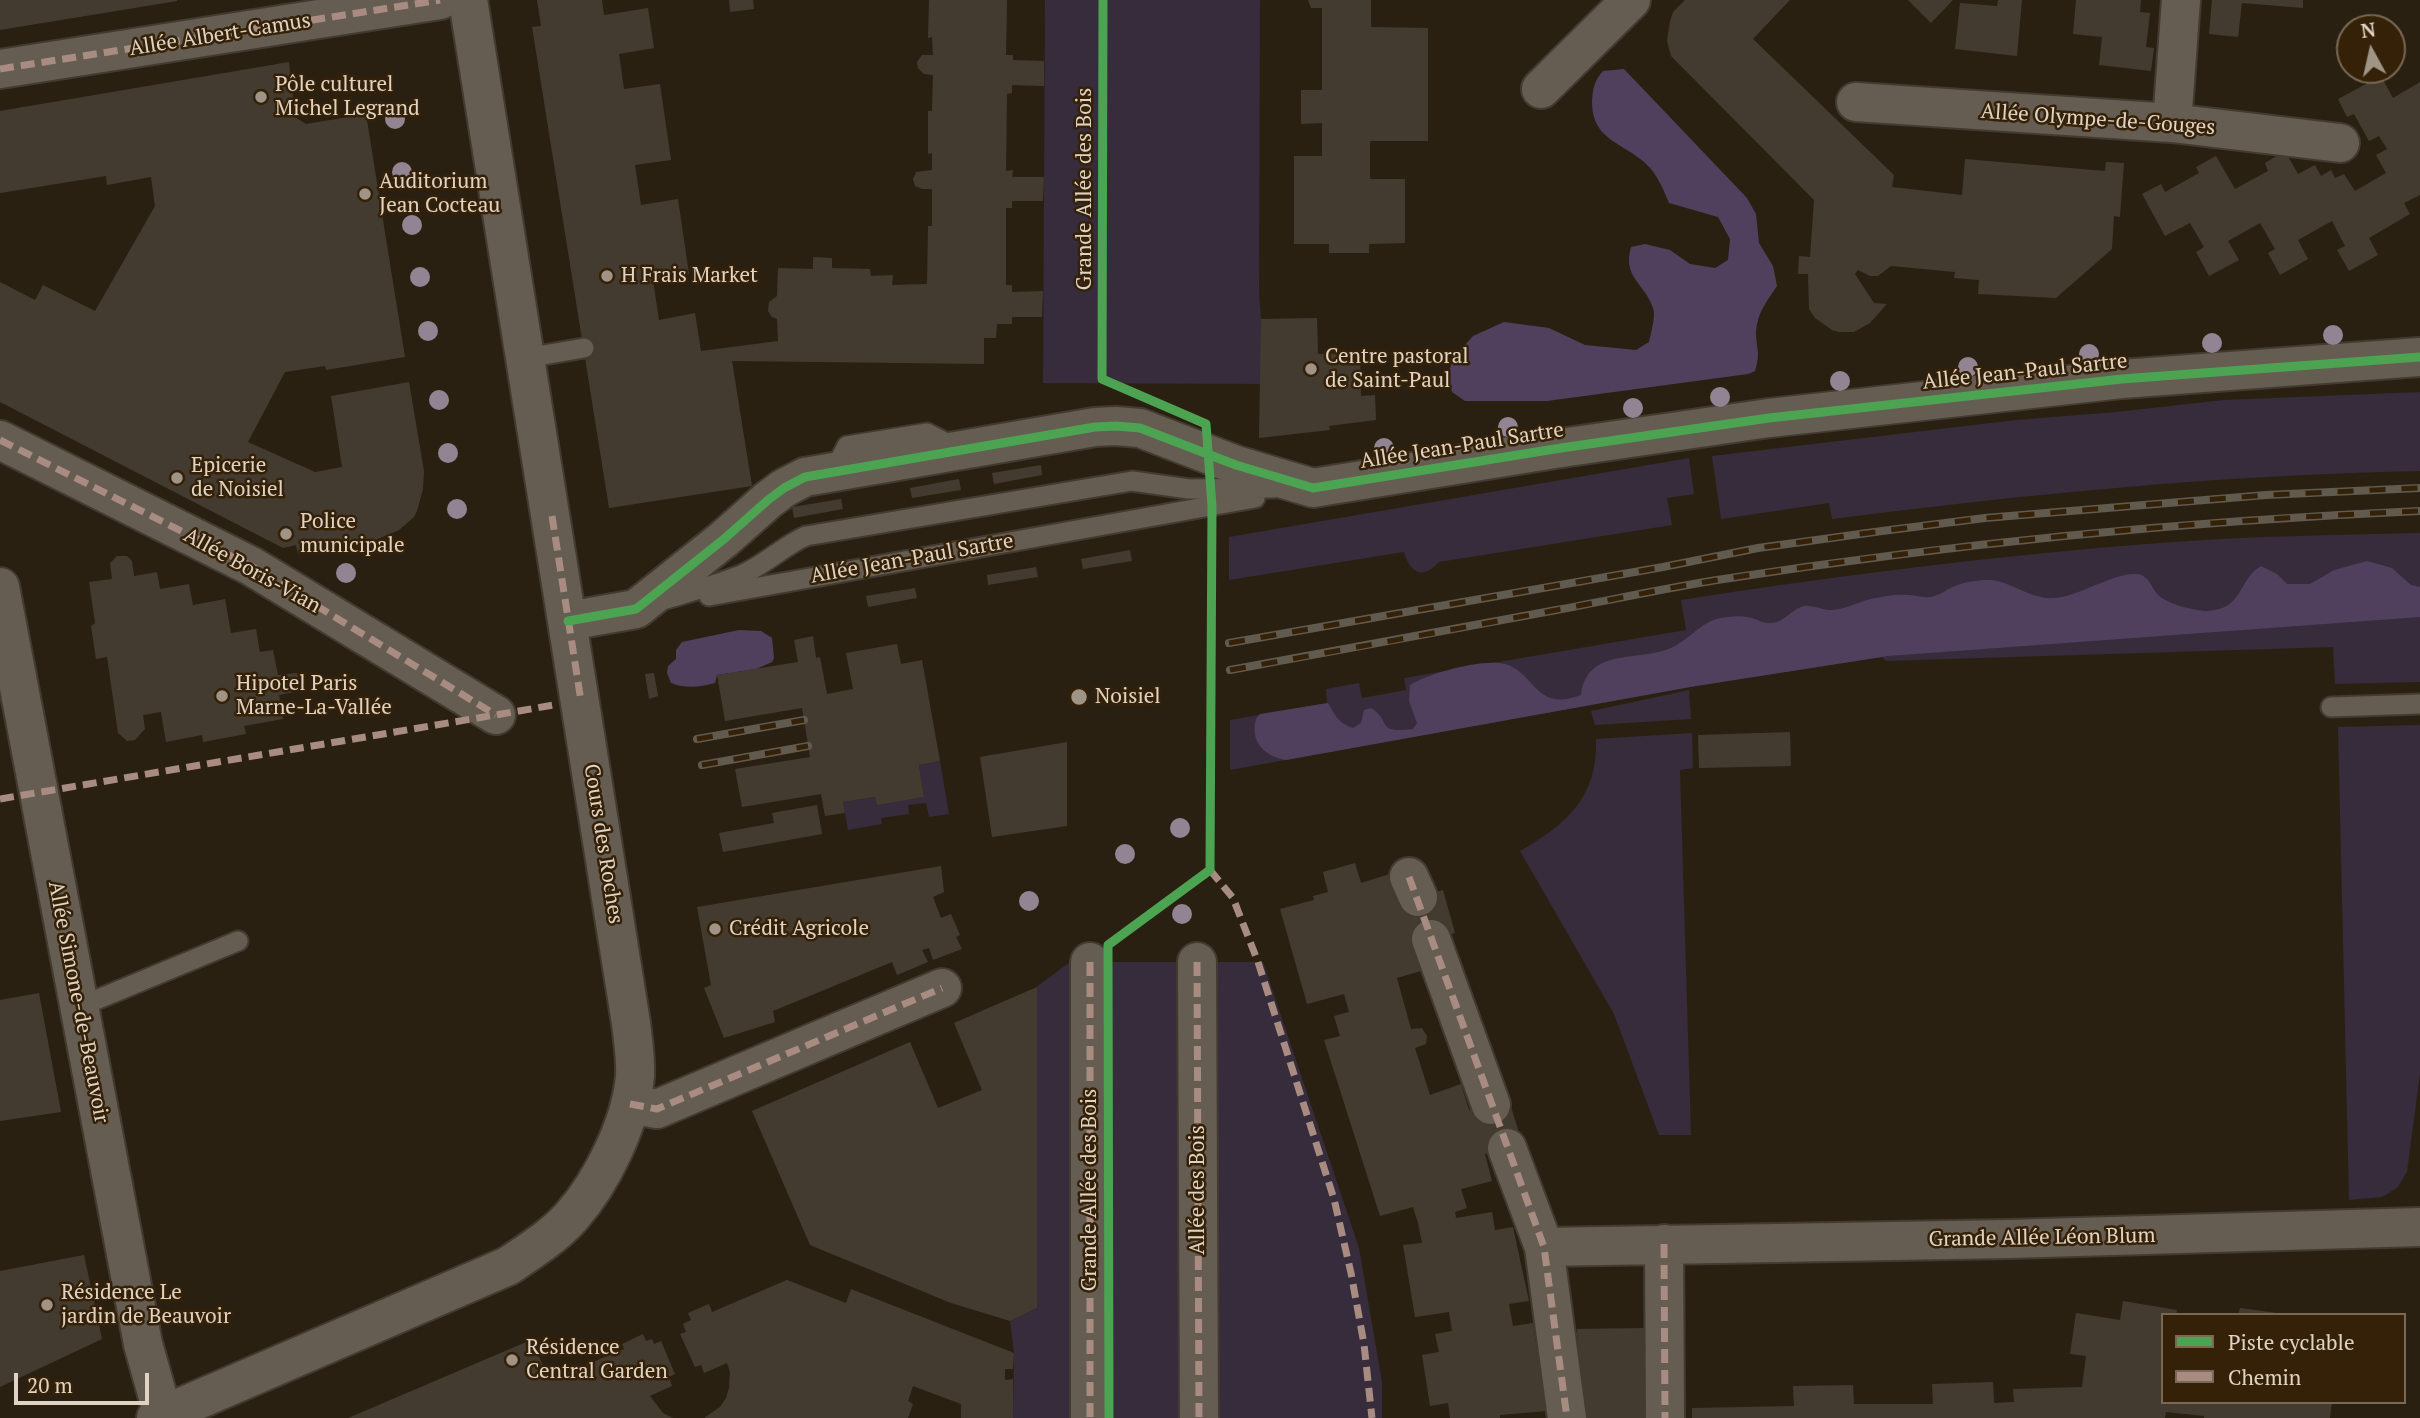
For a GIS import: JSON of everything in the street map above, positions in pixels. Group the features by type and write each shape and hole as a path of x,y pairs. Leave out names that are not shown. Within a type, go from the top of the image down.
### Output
{"street":[{"name":"Allée Albert-Camus","path":"0,69 440,0"},
{"name":"Cours des Roches","path":"160,1416 508,1266 549,1238 572,1216 607,1163 630,1104 635,1078 632,1035 468,0"},
{"path":"1541,89 1631,0"},
{"path":"2172,123 2181,0"},
{"name":"Allée Olympe-de-Gouges","path":"1856,102 2172,123 2340,143"},
{"name":"Allée Jean-Paul Sartre","path":"568,621 636,609 784,488 805,477 958,449 1116,426 1140,428 1236,465 1312,488 1561,447 1782,417 2122,379 2420,357"},
{"name":"Allée Boris-Vian","path":"0,440 251,566 496,715"},
{"name":"Allée Simone-de-Beauvoir","path":"0,587 143,1344 160,1416"},
{"path":"1431,939 1491,1105"},
{"name":"Grande Allée des Bois","path":"1090,962 1090,1418"},
{"name":"Allée des Bois","path":"1197,962 1199,1418"},
{"path":"630,1104 657,1109 942,988"},
{"path":"1507,1148 1544,1247 1567,1418"},
{"name":"Grande Allée Léon Blum","path":"1544,1247 2035,1239 2420,1227"},
{"path":"1664,1244 1665,1418"}],"lane":[{"path":"526,358 584,348"},
{"path":"636,609 741,575 806,536 1132,481 1189,489 1312,488"},
{"name":"Allée Jean-Paul Sartre","path":"636,609 1312,488"},
{"path":"2331,707 2420,704"},
{"path":"79,1007 238,941"}],"shaded area":[{"path":"1045,0 1260,0 1261,384 1043,383"},
{"path":"1624,69 1747,198 1756,214 1759,243 1773,266 1777,286 1758,319 1758,359 1755,371 1547,401 1465,401 1452,392 1448,378 1452,360 1473,336 1504,322 1549,328 1585,345 1636,350 1649,342 1654,312 1632,273 1629,257 1631,247 1645,244 1670,250 1690,264 1715,268 1728,260 1730,239 1718,217 1669,203 1651,169 1613,141 1598,126 1592,101 1596,81 1603,71"},
{"path":"2420,392 2420,471 2125,487 1832,519 1829,503 1721,519 1712,456 2016,420 2224,400"},
{"path":"1689,458 1694,494 1667,498 1672,525 1439,562 1428,571 1422,572 1413,569 1404,552 1229,580 1229,537"},
{"path":"2420,533 2420,682 2335,684 2333,647 1886,661 1882,657 1696,686 1230,770 1230,720 1327,703 1326,689 1359,683 1362,698 1406,690 1404,678 1686,630 1681,600 1800,582 2040,553 2225,539"},
{"path":"2367,561 2392,568 2411,585 2420,587 2420,617 1888,656 1696,686 1286,760 1271,755 1260,747 1255,735 1256,719 1260,714 1328,703 1340,721 1353,728 1361,723 1364,710 1371,708 1393,730 1413,729 1417,723 1409,701 1410,685 1443,671 1484,663 1505,664 1523,675 1545,695 1554,699 1566,699 1581,695 1585,680 1593,669 1603,663 1671,648 1707,623 1720,618 1744,616 1772,623 1804,606 1830,610 1892,595 1929,597 1961,584 1985,580 1997,581 2037,596 2055,598 2127,574 2140,575 2147,579 2158,595 2168,601 2208,611 2228,605 2248,578 2261,566 2277,574 2287,584 2310,584 2334,570"},
{"path":"739,630 761,631 772,638 772,662 756,669 717,675 715,683 688,687 671,683 667,673 668,666 676,659 676,650 682,642"},
{"path":"1689,690 1691,719 1595,725 1591,711"},
{"path":"2420,725 2420,1073 2407,1172 2397,1188 2382,1197 2349,1200 2338,727"},
{"path":"1692,733 1693,768 1680,770 1691,1135 1659,1135 1614,1014 1520,851 1552,830 1576,807 1592,777 1596,739"},
{"path":"940,761 949,814 929,817 926,803 908,805 909,814 881,818 882,824 848,830 843,802 875,797 877,804 924,797 919,765"},
{"path":"1070,962 1263,962 1359,1248 1382,1382 1382,1418 1013,1418 1014,1353 1010,1321 1037,1308 1035,988"}],"building":[{"path":"0,0 177,0 177,1 0,30"},
{"path":"537,0 602,0 604,15 648,8 654,48 619,54 624,89 660,84 671,160 635,165 641,205 678,199 689,274 653,280 659,320 695,313 701,351 778,341 777,319 768,311 769,302 777,296 778,268 813,269 813,257 832,258 832,268 870,269 871,276 893,275 892,285 927,284 932,189 915,186 913,179 916,172 932,170 932,153 928,154 928,111 932,111 933,75 924,74 918,68 917,62 922,55 933,55 932,37 928,38 929,0 1007,0 1006,55 1013,55 1013,60 1044,61 1044,86 1012,85 1012,93 1007,94 1006,171 1013,170 1012,177 1044,177 1043,201 1012,201 1012,208 1006,208 1006,285 1012,285 1012,292 1043,291 1042,317 1012,317 1012,324 997,324 996,338 984,338 984,364 732,361 752,486 609,508 532,27 541,26"},
{"path":"729,0 753,0 754,9 730,12"},
{"path":"1308,0 1371,0 1371,27 1428,28 1428,141 1370,141 1370,179 1405,179 1405,243 1369,244 1369,253 1329,253 1329,244 1294,244 1294,156 1322,156 1322,123 1301,124 1301,90 1322,90 1322,8 1311,8"},
{"path":"1685,0 1790,0 1753,39 1894,175 1892,187 1962,195 1965,159 2105,171 2106,162 2124,163 2120,217 2114,216 2112,249 2056,298 1978,294 1979,280 1954,278 1955,272 1891,266 1878,276 1870,276 1858,270 1855,274 1874,303 1887,304 1870,323 1854,332 1832,330 1815,318 1809,309 1808,274 1798,274 1799,256 1810,257 1814,200 1671,56 1667,41 1670,21 1673,12"},
{"path":"1908,0 1953,0 1931,23"},
{"path":"1998,0 2022,0 2017,56 1955,49 1960,3 1997,6"},
{"path":"2076,0 2141,0 2140,12 2150,13 2146,47 2154,48 2151,71 2099,65 2102,37 2073,34"},
{"path":"2212,0 2303,0 2303,8 2242,3 2238,37 2209,34"},
{"path":"289,62 295,117 306,124 366,114 405,357 326,370 325,366 285,372 248,442 315,472 342,467 331,396 409,382 424,471 423,489 417,511 399,530 373,541 298,554 296,545 283,548 0,402 0,282 35,300 43,285 95,311 155,206 151,177 107,185 106,176 0,193 0,111"},
{"path":"2420,82 2420,195 2404,203 2410,214 2369,238 2378,255 2349,271 2337,250 2345,246 2332,221 2298,240 2308,259 2280,275 2268,253 2275,249 2260,223 2228,241 2239,260 2209,276 2196,252 2204,247 2190,223 2165,236 2142,194 2161,184 2165,192 2199,173 2196,167 2216,156 2235,189 2268,171 2265,163 2285,151 2298,174 2315,165 2321,176 2331,170 2335,178 2344,174 2355,191 2386,173 2376,155 2387,149 2379,136 2369,141 2354,114 2347,117 2338,99 2366,84 2385,84 2393,98"},
{"name":"Centre pastoral de Saint-Paul","path":"1317,318 1318,354 1360,353 1361,396 1375,395 1376,420 1329,426 1330,430 1259,438 1261,319"},
{"path":"1041,465 1042,475 994,484 992,473"},
{"path":"959,479 961,490 912,498 910,488"},
{"path":"841,499 843,509 794,518 792,507"},
{"path":"1130,550 1132,561 1083,569 1081,559"},
{"path":"117,556 127,556 132,561 134,576 157,572 160,589 189,584 193,605 225,599 231,633 256,629 260,652 273,650 278,675 297,673 300,687 294,692 279,695 283,719 244,726 246,734 203,742 202,735 166,742 161,712 143,715 145,729 135,740 127,741 118,733 107,657 96,659 91,626 95,623 89,582 112,579 110,563"},
{"path":"1036,567 1038,577 988,585 987,575"},
{"path":"915,588 917,598 868,607 866,596"},
{"path":"813,636 816,658 820,657 827,694 853,689 846,653 897,644 901,664 922,660 940,761 919,765 924,797 877,805 875,797 843,802 845,813 825,816 821,794 742,807 735,769 810,757 802,708 725,721 717,675 798,662 794,640"},
{"path":"654,673 658,696 649,699 645,674"},
{"path":"1790,732 1791,766 1699,768 1698,735"},
{"path":"1067,742 1067,826 992,837 980,757"},
{"path":"817,805 822,834 723,852 719,833 774,823 772,813"},
{"path":"1355,863 1361,883 1396,872 1418,897 1443,890 1455,933 1416,943 1424,970 1397,978 1411,1029 1422,1028 1427,1036 1426,1044 1415,1048 1430,1095 1461,1084 1469,1110 1509,1100 1522,1143 1485,1154 1492,1181 1461,1189 1467,1208 1455,1212 1456,1218 1492,1212 1495,1230 1513,1227 1529,1301 1509,1304 1513,1326 1533,1323 1546,1411 1500,1415 1500,1418 1450,1418 1448,1403 1430,1406 1422,1355 1439,1352 1435,1334 1452,1331 1449,1312 1415,1317 1403,1245 1422,1243 1413,1207 1380,1216 1324,1040 1340,1036 1334,1016 1349,1012 1344,994 1307,1004 1280,909 1314,900 1313,896 1328,892 1323,872"},
{"path":"941,866 944,892 933,897 941,918 951,914 960,935 956,937 962,949 933,960 929,948 922,950 928,962 897,975 892,962 773,1011 775,1022 724,1038 704,988 711,985 697,907"},
{"path":"1037,987 1037,1308 1010,1321 951,1303 810,1245 752,1111 910,1042 938,1108 982,1090 954,1023"},
{"path":"39,993 61,1112 0,1121 0,1000"},
{"name":"Résidence Le jardin de Beauvoir","path":"84,1255 102,1339 0,1387 0,1271"},
{"path":"787,1280 846,1303 851,1289 1014,1353 1013,1369 1005,1369 1005,1380 1013,1379 1013,1418 961,1418 961,1404 913,1386 908,1401 913,1404 908,1418 704,1418 720,1407 726,1398 730,1372 727,1363 704,1373 701,1365 695,1367 680,1334 686,1332 683,1324 691,1320 688,1313 709,1304 712,1312"},
{"path":"2123,1301 2177,1310 2176,1313 2161,1313 2161,1404 2332,1404 2330,1418 2204,1418 2166,1412 2165,1418 1692,1418 1692,1408 1794,1406 1793,1386 1853,1385 1854,1404 1933,1404 1932,1384 1993,1382 1994,1403 2014,1402 2013,1389 2082,1387 2086,1356 2070,1354 2076,1313 2120,1320"},
{"path":"2240,1308 2277,1313 2239,1313"},
{"path":"1644,1328 1646,1418 1581,1418 1577,1329"},
{"path":"643,1334 646,1341 652,1339 654,1344 661,1341 675,1374 669,1377 672,1386 650,1396 663,1413 673,1418 348,1418 531,1340 550,1380 624,1349 622,1344"}],"railway":[{"path":"1229,643 1758,548 1882,531 1985,518 2266,495 2420,488"},
{"path":"1230,670 1675,587 1892,555 2155,528 2420,511"},
{"path":"697,739 804,720"},
{"path":"702,765 808,746"}],"marked path":[{"path":"0,69 440,0"},
{"path":"0,440 251,566 496,715"},
{"path":"552,516 581,701"},
{"path":"0,799 554,705"},
{"path":"1210,870 1233,898 1258,962 1334,1199 1364,1344 1372,1418"},
{"path":"1409,877 1544,1247 1567,1418"},
{"path":"1090,962 1090,1418"},
{"path":"1197,962 1199,1418"},
{"path":"630,1104 657,1109 942,988"},
{"path":"1664,1244 1665,1418"}],"cycle path":[{"path":"1103,0 1102,379 1206,424 1212,506 1210,870 1108,945 1109,1418"},
{"path":"568,621 636,609 768,500 805,477 1095,427 1140,428 1236,465 1313,488 1769,418 2122,379 2420,357"}],"place":[{"name":"Pôle culturel Michel Legrand","path":"261,97"},
{"name":"Auditorium Jean Cocteau","path":"365,194"},
{"name":"H Frais Market","path":"607,276"},
{"name":"Centre pastoral de Saint-Paul","path":"1311,369"},
{"name":"Epicerie de Noisiel","path":"177,478"},
{"name":"Police municipale","path":"286,534"},
{"name":"Hipotel Paris Marne-La-Vallée","path":"222,696"},
{"name":"Noisiel","path":"1079,697"},
{"name":"Crédit Agricole","path":"715,929"},
{"name":"Résidence Le jardin de Beauvoir","path":"47,1305"},
{"name":"Résidence Central Garden","path":"512,1360"}]}
